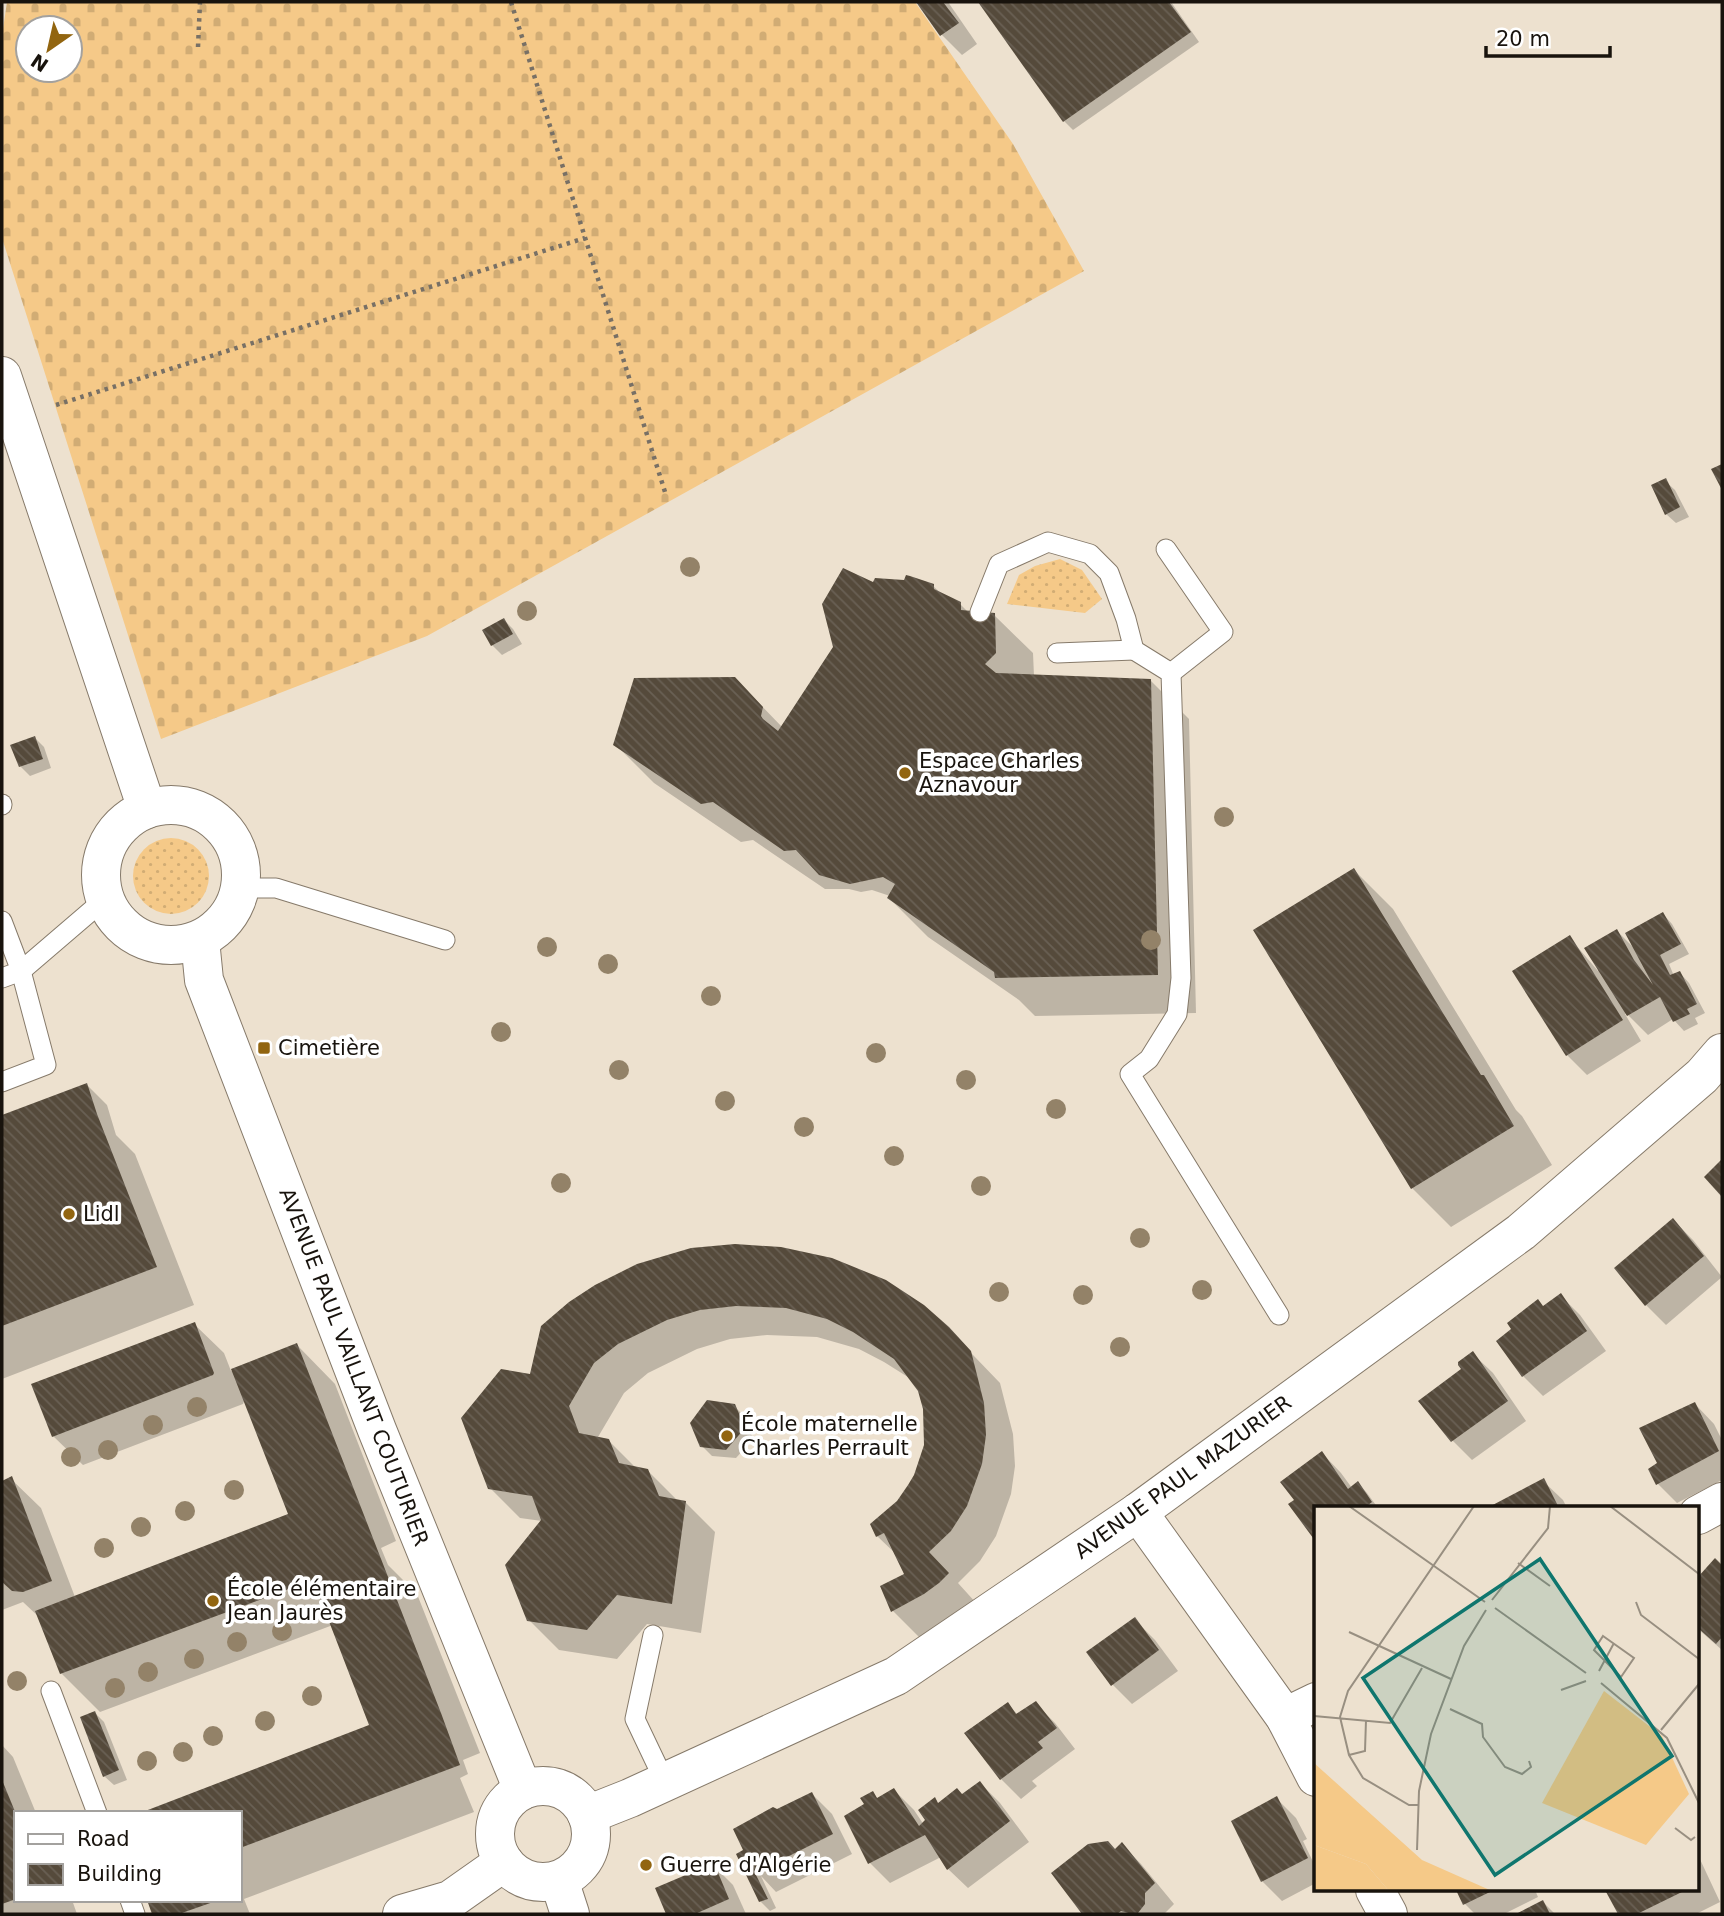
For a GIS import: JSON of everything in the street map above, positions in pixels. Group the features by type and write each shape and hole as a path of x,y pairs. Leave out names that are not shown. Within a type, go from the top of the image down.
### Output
{"street":[{"path":"2,376 147,809"},
{"path":"167,805 188,807 208,815 224,829 235,847 241,866 240,888 233,909 219,927 200,940 177,946 155,944 133,935 116,919 105,899 101,878 103,856 113,836 127,820 147,809 167,805"},
{"name":"AVENUE PAUL VAILLANT COUTURIER","path":"200,940 204,980 373,1419 523,1790"},
{"name":"AVENUE PAUL MAZURIER","path":"587,1815 666,1782 896,1676 1138,1512 1521,1232 1702,1076 1722,1053"},
{"path":"1700,1513 1722,1503"},
{"path":"1138,1512 1301,1709 1314,1768"},
{"path":"537,1786 553,1786 567,1792 579,1802 587,1815 592,1830 590,1846 584,1861 573,1873 565,1897 544,1883 528,1880 514,1873 496,1847 495,1830 499,1814 509,1800 523,1790 537,1786"},
{"path":"402,1914 450,1900 504,1862"},
{"path":"1376,1892 1388,1914"}],"lane":[{"path":"980,612 999,564 1048,542 1090,554 1109,573 1126,618 1133,650"},
{"path":"1166,549 1223,632 1171,674"},
{"path":"1056,653 1133,650 1171,674"},
{"path":"1171,674 1181,978 1177,1014 1150,1059 1129,1074 1279,1315"},
{"path":"240,888 276,888 445,940"},
{"path":"2,978 21,971 105,899"},
{"path":"2,920 21,971 46,1065 2,1082"},
{"path":"653,1636 635,1719 666,1782"},
{"path":"51,1691 96,1811"}],"path":[{"path":"198,47 200,2"},
{"path":"511,2 665,492"},
{"path":"16,418 585,238"}],"green space":[{"path":"7,2 915,2 1013,144 1084,271 427,636 161,739 2,238 2,36"},
{"path":"1060,559 1082,570 1102,599 1085,613 1007,604 1019,575 1035,566"},
{"path":"171,838 186,841 198,849 206,861 209,876 206,891 198,903 186,911 171,914 156,911 144,903 136,891 133,876 136,861 144,849 156,841"}],"building":[{"path":"916,2 943,2 959,23 940,36"},
{"path":"978,2 1169,2 1191,32 1063,122"},
{"path":"1722,464 1722,490 1711,469"},
{"path":"1666,478 1680,507 1665,515 1651,485"},
{"name":"Espace Charles Aznavour","path":"843,568 873,582 875,578 904,580 906,575 910,576 934,584 934,589 961,602 961,610 995,613 996,653 985,664 996,673 1151,679 1158,975 995,978 994,972 887,898 895,884 883,877 850,884 819,875 796,850 784,851 713,802 701,804 613,745 634,678 735,677 763,707 763,719 778,731 833,647 822,604"},
{"path":"504,618 513,634 491,646 482,630"},
{"path":"35,736 43,759 19,767 10,745"},
{"path":"1354,868 1514,1126 1411,1189 1253,930"},
{"path":"1663,912 1681,944 1660,955 1670,975 1680,971 1697,1004 1687,1009 1690,1014 1673,1022 1660,997 1627,1016 1584,948 1617,929 1634,960 1653,985 1625,933"},
{"path":"1570,935 1623,1020 1566,1056 1512,971"},
{"name":"Lidl","path":"87,1083 157,1267 2,1326 2,1115"},
{"path":"1722,1159 1722,1197 1704,1177"},
{"path":"1673,1218 1704,1256 1645,1306 1614,1268"},
{"path":"735,1244 781,1247 832,1258 886,1280 924,1305 971,1351 984,1403 986,1435 982,1464 967,1506 951,1531 929,1552 949,1573 924,1594 891,1612 880,1586 904,1574 884,1533 876,1537 870,1524 897,1501 908,1485 924,1445 923,1409 918,1391 894,1359 853,1332 827,1319 786,1308 736,1306 700,1310 667,1320 618,1344 594,1363 569,1406 579,1433 609,1439 619,1463 648,1469 659,1496 686,1501 672,1604 617,1595 587,1630 527,1621 505,1565 541,1520 532,1496 488,1489 461,1418 501,1369 530,1374 541,1326 569,1302 595,1285 637,1264 691,1248"},
{"path":"1561,1293 1587,1331 1522,1377 1496,1341 1511,1329 1507,1323 1538,1299 1543,1306"},
{"path":"195,1322 213,1375 52,1437 31,1384"},
{"path":"297,1343 460,1765 242,1847 242,1811 145,1811 369,1725 313,1580 60,1674 35,1611 288,1514 231,1369"},
{"path":"1473,1351 1508,1401 1451,1442 1418,1401 1461,1369 1458,1362"},
{"path":"707,1400 735,1404 745,1428 726,1450 700,1447 690,1423"},
{"path":"1695,1402 1719,1451 1656,1485 1648,1469 1657,1463 1639,1428"},
{"path":"1322,1451 1348,1489 1358,1481 1372,1502 1367,1506 1314,1506 1314,1539 1288,1504 1294,1500 1280,1482"},
{"path":"12,1476 52,1581 23,1592 12,1591 2,1582 2,1481"},
{"path":"1544,1478 1558,1506 1491,1506"},
{"path":"1715,1558 1722,1565 1722,1637 1716,1644 1700,1630 1700,1575"},
{"path":"1135,1617 1159,1650 1111,1686 1086,1652"},
{"path":"1036,1701 1057,1728 1038,1742 1043,1748 1000,1780 964,1733 1008,1702 1016,1714"},
{"path":"95,1711 119,1770 103,1777 80,1717"},
{"path":"2,1780 15,1811 14,1900 2,1904"},
{"path":"980,1781 1010,1821 947,1870 925,1835 868,1864 844,1816 864,1804 860,1798 873,1791 877,1798 894,1788 919,1826 925,1820 918,1810 935,1797 938,1803 957,1788 962,1794"},
{"path":"812,1792 833,1834 755,1873 768,1899 759,1902 736,1854 743,1850 733,1829 773,1807 777,1809"},
{"path":"1277,1796 1308,1858 1261,1882 1231,1821"},
{"path":"1108,1841 1115,1849 1122,1842 1155,1883 1145,1893 1145,1904 1138,1913 1121,1911 1117,1914 1082,1914 1051,1873 1088,1844"},
{"path":"714,1863 729,1899 695,1914 666,1914 655,1888"},
{"path":"1457,1892 1490,1892 1463,1905"},
{"path":"1606,1892 1682,1892 1637,1914 1618,1914"},
{"path":"1543,1900 1550,1914 1516,1914"},
{"path":"148,1902 213,1902 179,1914 152,1914"}],"place":[{"name":"Espace Charles Aznavour","path":"905,773"},
{"name":"Cimetière","path":"264,1048"},
{"name":"Lidl","path":"69,1214"},
{"name":"École maternelle Charles Perrault","path":"727,1436"},
{"name":"École élémentaire Jean Jaurès","path":"213,1601"},
{"name":"Guerre d'Algérie","path":"646,1865"}]}
